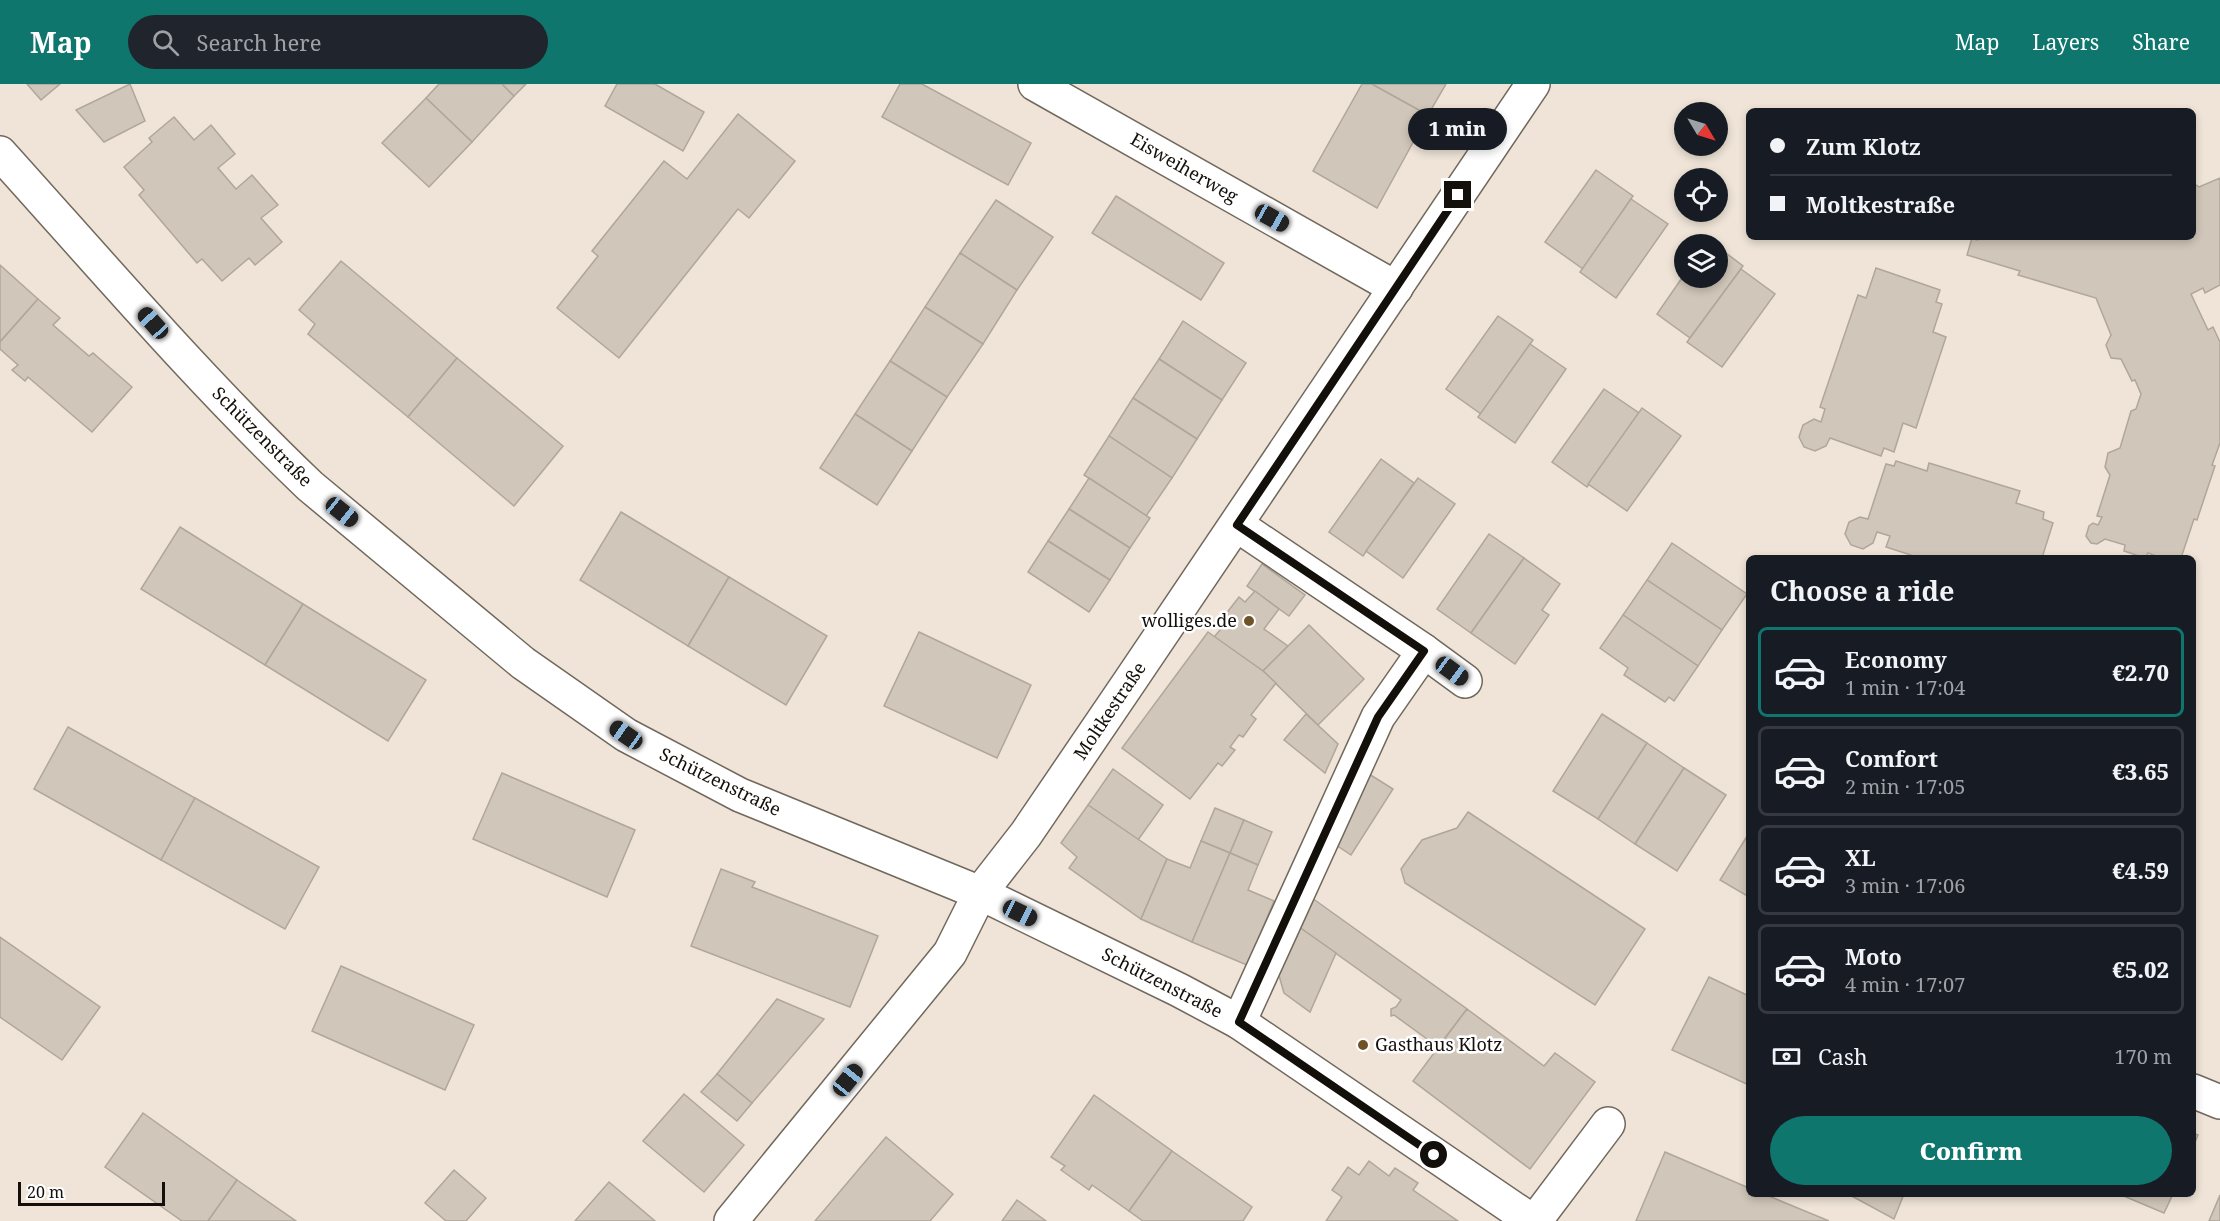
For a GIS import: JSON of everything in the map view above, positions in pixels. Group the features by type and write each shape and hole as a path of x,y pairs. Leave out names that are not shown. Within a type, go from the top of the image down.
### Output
{"street":[{"name":"Eisweiherweg","path":"1035,84 1396,288"},
{"name":"Moltkestraße","path":"731,1221 951,953 981,893 1026,834 1237,525 1533,84"},
{"name":"Schützenstraße","path":"0,153 225,404 310,486 522,663 626,735 740,795 981,893 1239,1022 1533,1221"},
{"path":"1237,525 1465,681"},
{"path":"1239,1022 1378,717 1424,651"},
{"path":"2196,1092 2220,1102"},
{"path":"1533,1221 1608,1124"}],"building":[{"path":"27,84 60,84 41,100"},
{"path":"130,84 145,121 104,142 76,110"},
{"path":"439,84 502,84 514,96 472,142 426,98"},
{"path":"502,84 526,84 514,96"},
{"path":"617,84 655,84 704,112 683,151 605,106"},
{"path":"900,84 922,84 1031,143 1008,185 882,117"},
{"path":"1362,84 1372,84 1428,115 1377,208 1313,171"},
{"path":"1372,84 1446,84 1428,115"},
{"path":"426,98 472,142 429,187 382,143"},
{"path":"738,114 795,161 749,218 738,209 619,358 557,308 598,256 592,251 664,161 687,179"},
{"path":"174,117 194,140 211,125 235,154 218,168 236,189 252,175 278,205 261,218 282,242 255,265 249,258 222,281 202,259 197,263 139,195 144,190 124,167 152,142 149,138"},
{"path":"1596,170 1633,196 1583,269 1545,242"},
{"path":"2220,178 2220,285 2205,293 2203,288 2191,294 2208,330 2213,327 2220,342 2220,443 2197,520 2194,519 2182,555 2148,553 2136,555 2124,551 2125,545 2105,539 2097,544 2091,543 2086,536 2089,526 2093,523 2098,525 2102,517 2097,516 2110,475 2105,467 2108,453 2120,448 2131,411 2136,409 2141,394 2121,359 2111,358 2106,345 2111,335 2096,298 2018,275 2020,271 1967,255 1971,240 2196,240 2196,185 2199,187"},
{"path":"1116,196 1224,263 1201,300 1092,233"},
{"path":"1631,199 1668,224 1616,298 1580,272"},
{"path":"996,200 1053,237 1017,290 960,253"},
{"path":"960,253 1017,290 983,344 925,307"},
{"path":"1728,255 1743,266 1728,286"},
{"path":"341,261 457,358 408,417 308,334 315,324 299,310"},
{"path":"0,265 38,299 0,342"},
{"path":"1876,268 1940,290 1936,302 1942,304 1933,332 1946,337 1916,428 1903,423 1894,452 1884,448 1881,456 1830,438 1826,446 1815,451 1804,447 1799,437 1803,425 1814,419 1821,422 1825,409 1820,407 1858,295 1866,298"},
{"path":"1741,269 1775,294 1722,367 1687,342"},
{"path":"1675,288 1727,288 1690,338 1657,314"},
{"path":"38,299 60,318 53,325 89,356 93,353 132,387 92,432 28,377 25,381 12,370 18,365 0,349 0,342"},
{"path":"925,307 983,344 947,397 890,361"},
{"path":"1498,316 1533,340 1481,414 1446,389"},
{"path":"1183,321 1246,363 1222,400 1159,359"},
{"path":"1530,344 1566,369 1515,443 1478,417"},
{"path":"457,358 563,446 514,506 408,417"},
{"path":"1159,359 1222,400 1197,439 1133,398"},
{"path":"890,361 947,397 912,451 855,414"},
{"path":"1604,389 1639,413 1587,487 1552,462"},
{"path":"1133,398 1197,439 1172,478 1109,436"},
{"path":"1642,408 1681,436 1627,511 1588,484"},
{"path":"855,414 912,451 877,505 820,468"},
{"path":"1109,436 1172,478 1146,516 1084,475"},
{"path":"1381,459 1414,483 1363,556 1329,532"},
{"path":"1896,461 1927,471 1929,463 2020,491 2016,503 2044,512 2043,519 2053,523 2043,555 1911,555 1886,547 1890,536 1877,532 1873,543 1863,549 1851,545 1845,534 1849,522 1860,517 1868,519 1886,464 1894,466"},
{"path":"1089,478 1150,518 1130,548 1069,509"},
{"path":"1418,478 1455,504 1403,578 1366,551"},
{"path":"1069,509 1130,548 1110,580 1048,541"},
{"path":"621,512 729,577 688,646 580,580"},
{"path":"180,527 303,604 265,665 141,589"},
{"path":"1489,534 1524,558 1471,633 1437,609"},
{"path":"1048,541 1110,580 1089,612 1028,572"},
{"path":"1672,543 1746,595 1722,630 1647,580"},
{"path":"1524,558 1560,584 1542,610 1549,615 1515,664 1471,633"},
{"path":"1262,564 1305,595 1289,616 1247,586"},
{"path":"729,577 827,636 786,705 688,646"},
{"path":"1647,580 1722,630 1698,666 1623,615"},
{"path":"1255,591 1279,609 1264,629 1288,646 1263,671 1214,637 1226,623 1222,619 1239,597 1245,602"},
{"path":"303,604 426,680 388,741 265,665"},
{"path":"1623,615 1698,666 1674,701 1669,697 1665,702 1624,675 1628,668 1600,648"},
{"path":"1309,625 1364,679 1318,725 1263,671"},
{"path":"919,632 1031,685 997,758 884,706"},
{"path":"1208,632 1276,683 1251,715 1256,719 1243,737 1239,735 1230,747 1235,750 1222,766 1218,763 1190,799 1122,748"},
{"path":"1306,714 1338,744 1325,773 1284,740"},
{"path":"1602,714 1647,743 1598,819 1553,791"},
{"path":"68,727 195,798 161,860 34,789"},
{"path":"1647,743 1684,768 1635,844 1598,819"},
{"path":"1684,768 1726,795 1677,871 1635,844"},
{"path":"1113,769 1163,805 1138,840 1088,805"},
{"path":"502,773 635,830 607,897 473,839"},
{"path":"1369,774 1393,789 1351,855 1336,845"},
{"path":"195,798 319,867 285,929 161,860"},
{"path":"1088,805 1167,859 1141,919 1069,868 1077,857 1061,843"},
{"path":"1215,808 1244,820 1230,853 1201,841"},
{"path":"1468,812 1645,929 1595,1005 1405,883 1401,869 1422,840 1457,828"},
{"path":"1244,820 1272,832 1258,865 1230,853"},
{"path":"1746,838 1746,895 1720,880"},
{"path":"1201,841 1230,853 1192,942 1141,919 1167,859 1190,868"},
{"path":"1230,853 1258,865 1248,890 1274,901 1247,965 1192,942"},
{"path":"721,869 755,882 752,887 878,936 850,1007 691,946"},
{"path":"1312,898 1467,1009 1438,1047 1394,1015 1391,1016 1391,1009 1396,1007 1401,1000 1299,927"},
{"path":"1299,927 1336,953 1310,1012 1284,993 1278,972"},
{"path":"0,937 100,1007 62,1060 0,1017"},
{"path":"341,966 474,1025 445,1090 312,1031"},
{"path":"1709,977 1746,995 1746,1084 1672,1050"},
{"path":"777,999 824,1019 752,1103 717,1074"},
{"path":"1467,1009 1544,1066 1555,1053 1595,1082 1530,1169 1413,1081"},
{"path":"717,1074 752,1103 737,1121 701,1092"},
{"path":"684,1094 744,1145 704,1192 643,1141"},
{"path":"1094,1095 1172,1151 1129,1211 1092,1185 1089,1190 1061,1170 1065,1166 1051,1157"},
{"path":"143,1113 237,1180 208,1221 182,1221 105,1167"},
{"path":"886,1137 953,1194 930,1221 815,1221"},
{"path":"1172,1151 1252,1207 1243,1221 1143,1221 1129,1211"},
{"path":"1665,1152 1746,1187 1746,1197 1771,1197 1829,1221 1636,1221"},
{"path":"1369,1161 1389,1176 1395,1168 1418,1183 1413,1190 1458,1221 1326,1221 1342,1197 1332,1190 1348,1167 1359,1175"},
{"path":"454,1170 486,1198 466,1221 446,1221 425,1203"},
{"path":"237,1180 296,1221 208,1221"},
{"path":"609,1182 655,1221 575,1221"},
{"path":"2220,1195 2220,1221 2209,1221"},
{"path":"1854,1197 1903,1197 1894,1219"},
{"path":"2126,1197 2172,1197 2164,1213"},
{"path":"1017,1200 1046,1221 1002,1221"}],"place":[{"name":"wolliges.de","path":"1249,621"},
{"name":"Gasthaus Klotz","path":"1363,1045"}],"route":[{"path":"1434,1155 1239,1022 1378,717 1424,651 1237,525 1458,195"}]}
